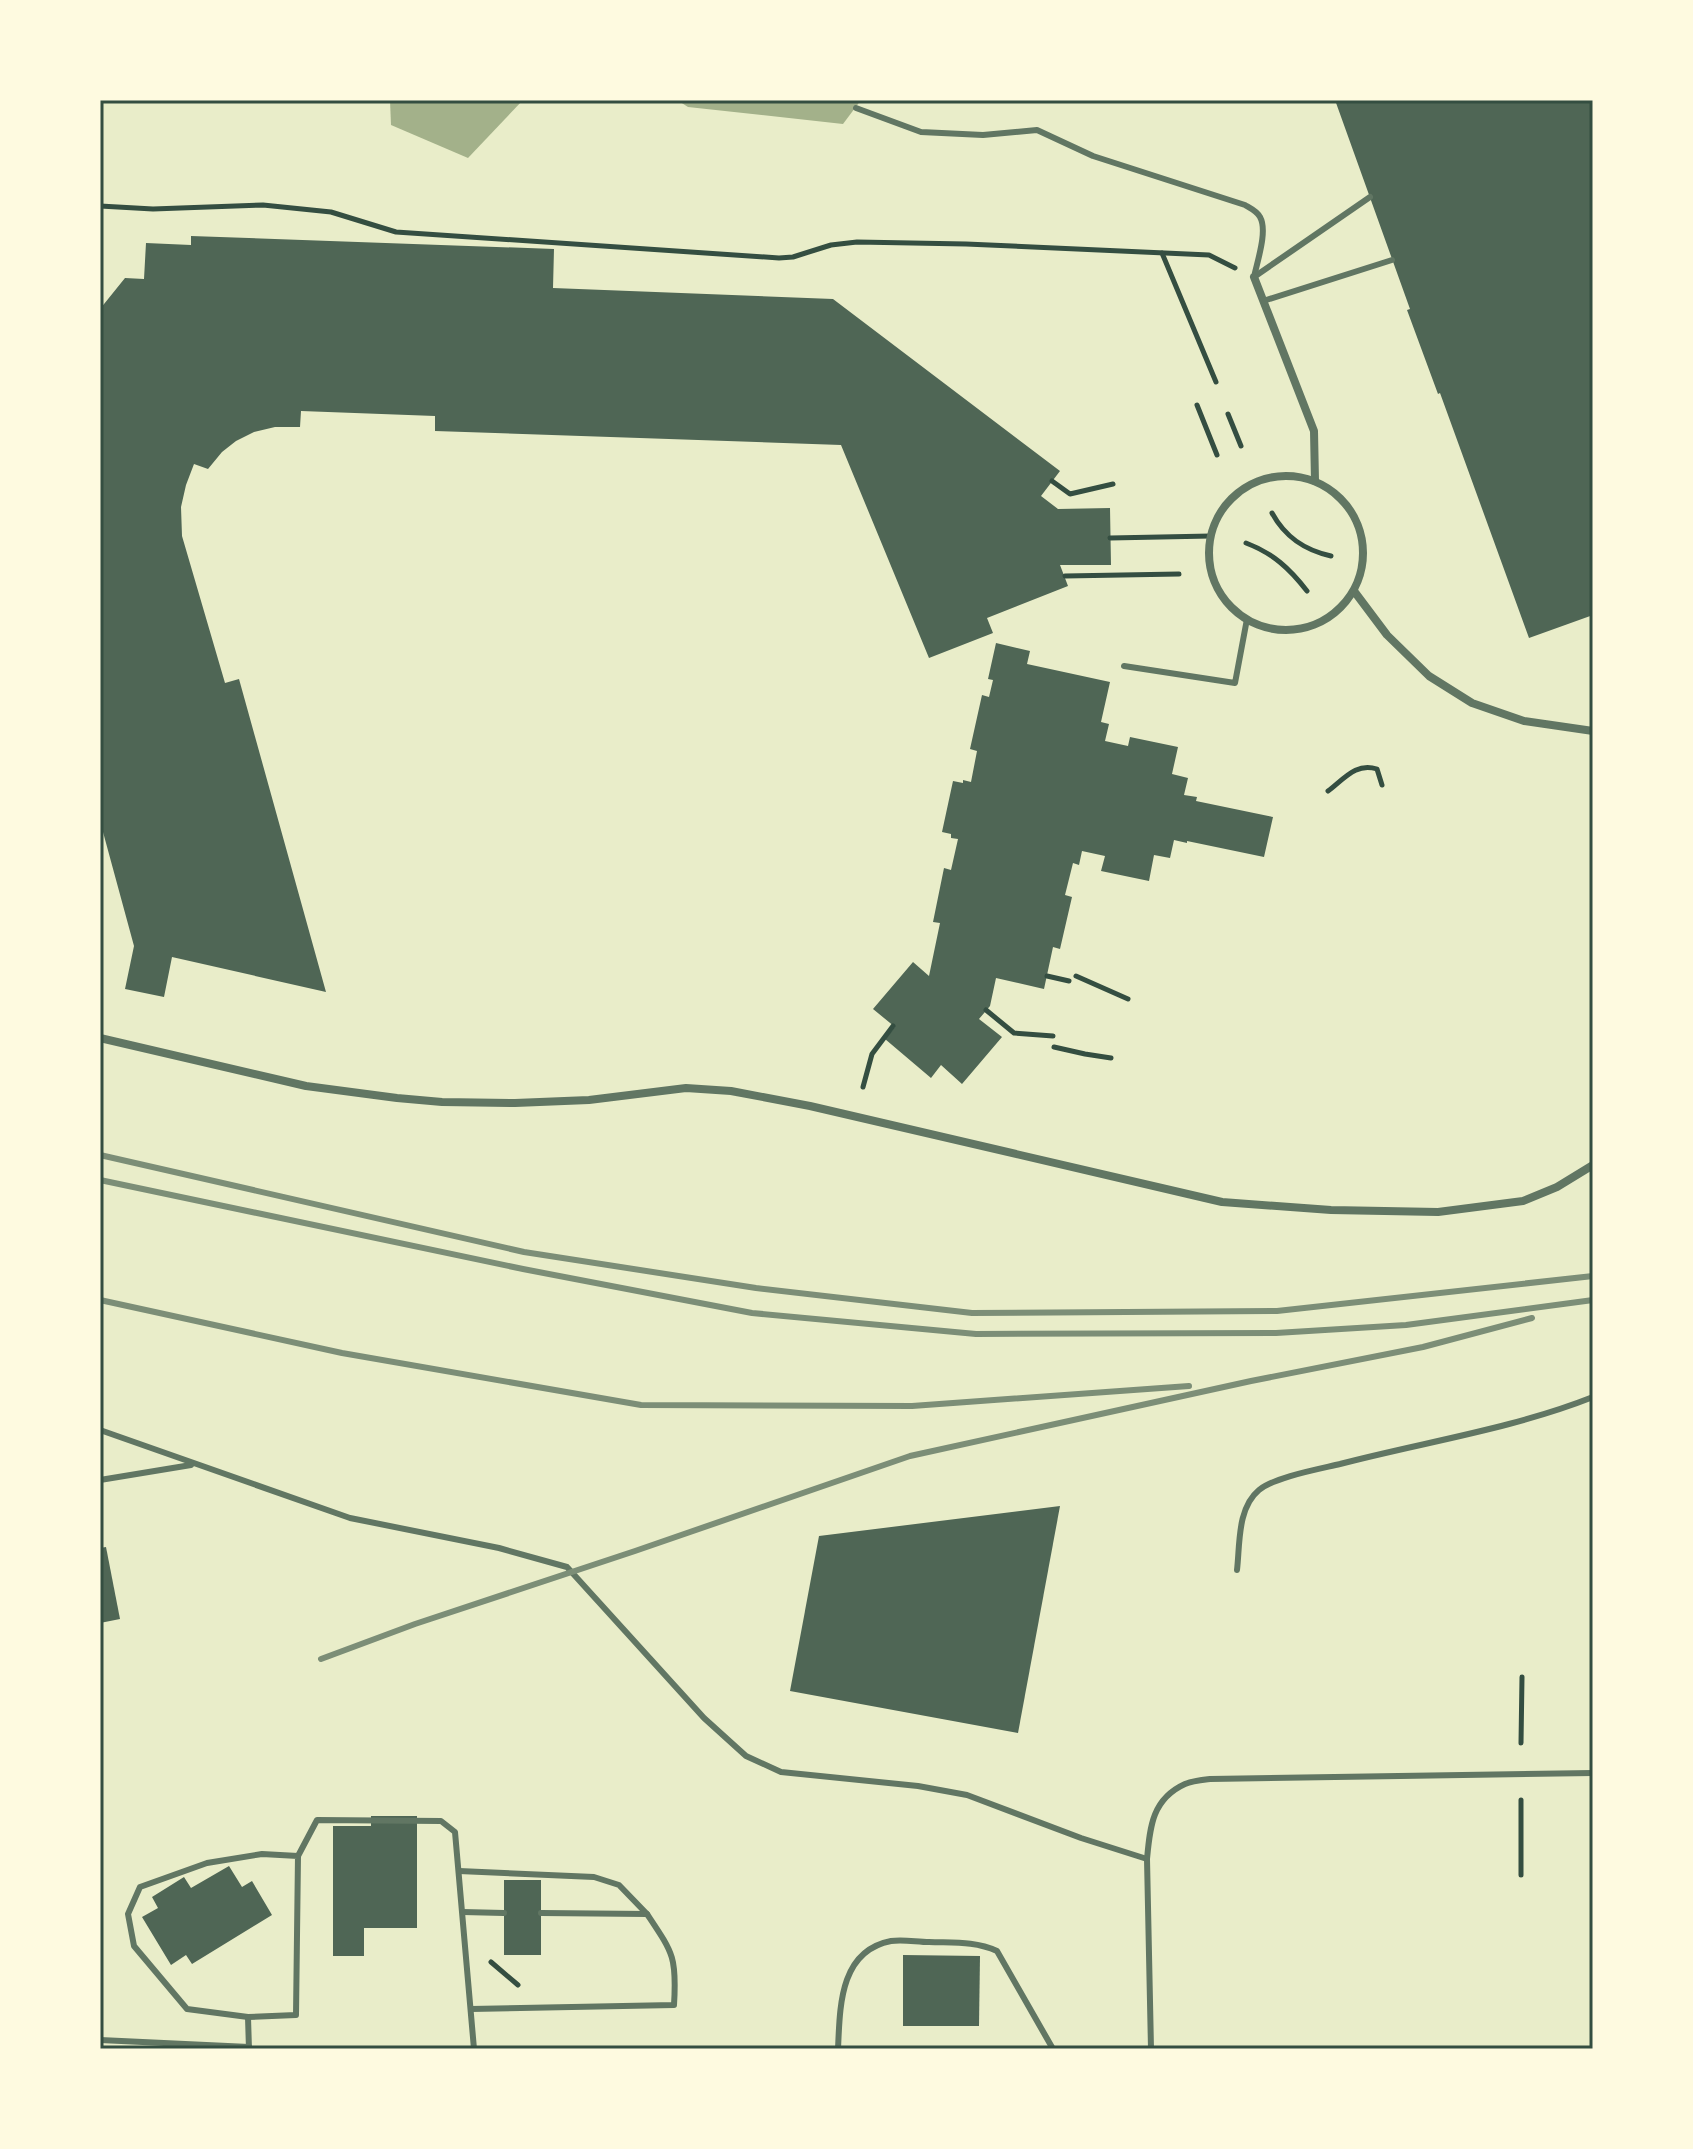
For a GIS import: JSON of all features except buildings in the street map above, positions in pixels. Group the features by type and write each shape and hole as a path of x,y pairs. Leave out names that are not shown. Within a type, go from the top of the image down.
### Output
{"street":[{"path":"1254,277 1314,431 1315,481"},
{"path":"1293,475 1315,481 1342,500 1359,527 1364,549 1362,571 1354,591 1338,611 1318,624 1294,630 1269,629 1247,619 1229,605 1216,586 1210,563 1211,536 1217,518 1230,499 1248,485 1270,477 1293,475"},
{"path":"1354,591 1387,635 1429,676 1472,703 1524,721 1593,731"},
{"path":"100,1038 306,1086 442,1102 589,1100 686,1088 731,1091 810,1106 1222,1202 1276,1207 1438,1212 1523,1201 1557,1187 1593,1165"}],"lane":[{"path":"856,108 921,132 983,135 1037,130 1093,156 1245,205 1262,219 1263,230 1254,277"},
{"path":"1254,277 1370,197"},
{"path":"1263,301 1392,260"},
{"path":"1124,666 1235,683 1247,619"},
{"path":"1237,1570 1244,1510 1258,1490 1277,1481 1333,1466 1556,1412 1593,1397"},
{"path":"100,1430 350,1518 499,1548 567,1567 704,1718 746,1756 781,1772 918,1786 967,1795 1147,1859"},
{"path":"100,1480 192,1464"},
{"path":"1151,2049 1147,1859 1154,1812 1167,1796 1186,1784 1252,1778 1593,1773"},
{"path":"298,1856 262,1854 207,1863 140,1887 128,1914 134,1946 187,2009 248,2017 296,2015 298,1856 317,1820 441,1821 455,1832 474,2049"},
{"path":"459,1871 594,1877 619,1885 647,1914 668,1945 676,1974 674,2005 471,2009"},
{"path":"463,1912 504,1913"},
{"path":"541,1913 647,1914"},
{"path":"838,2049 841,1995 854,1964 869,1950 892,1941 981,1944 997,1951 1053,2049"},
{"path":"100,2040 249,2048 248,2017"}],"path":[{"path":"100,206 153,209 263,205 331,212 396,232 779,258 857,242 1209,255 1254,277"},
{"path":"1162,253 1216,382"},
{"path":"1197,405 1217,455"},
{"path":"1228,414 1241,446"},
{"path":"1052,481 1070,494 1113,484"},
{"path":"1272,513 1280,527 1304,547 1331,556"},
{"path":"1110,538 1211,536"},
{"path":"1246,543 1277,559 1307,591"},
{"path":"1065,576 1179,574"},
{"path":"1328,791 1357,768 1367,766 1377,769 1382,785"},
{"path":"1047,976 1069,981"},
{"path":"1076,976 1128,999"},
{"path":"986,1010 1014,1033 1053,1036"},
{"path":"863,1087 872,1054 893,1026"},
{"path":"1054,1047 1111,1058"},
{"path":"1521,1743 1522,1677"},
{"path":"1521,1800 1521,1875"}],"shaded area":[{"path":"390,100 523,100 468,158 391,125"},
{"path":"677,100 861,100 843,124 688,107"}],"railway":[{"path":"100,1155 524,1252 756,1288 972,1313 1277,1311 1593,1276"},
{"path":"100,1180 523,1269 752,1313 976,1334 1276,1333 1406,1325 1593,1300"},
{"path":"100,1300 342,1353 641,1405 912,1406 1189,1386"},
{"path":"321,1659 415,1624 910,1456 1251,1381 1423,1347 1532,1318"}]}
